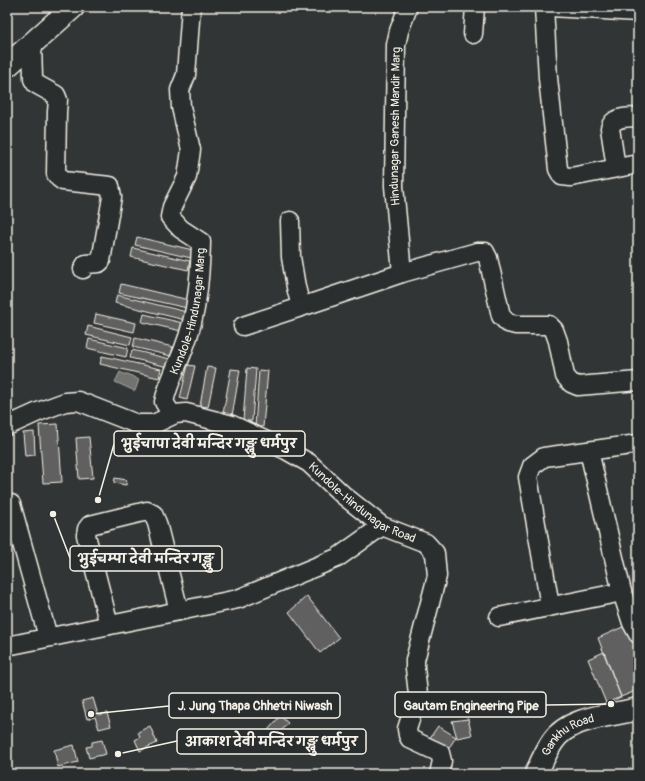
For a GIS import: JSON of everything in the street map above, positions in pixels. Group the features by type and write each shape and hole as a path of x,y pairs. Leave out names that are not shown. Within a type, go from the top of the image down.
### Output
{"main road":[{"path":"7,66 73,7"},
{"name":"Gankhu Road","path":"536,774 554,740 563,730 574,724 598,717 638,709"}],"street":[{"name":"Kundole-Hindunagar Marg","path":"172,415 164,402 167,388 185,347 197,301 201,261 201,242 181,228 170,217 172,207 186,177 191,150 181,107 180,90 186,75 191,7"},
{"name":"Hindunagar Ganesh Mandir Marg","path":"402,273 394,186 396,45 408,7"},
{"path":"472,34 475,7"},
{"path":"544,7 548,78 558,169 562,176 571,177 638,164"},
{"path":"551,7 638,12"},
{"path":"32,44 32,79 36,84 56,94 58,100 56,174 58,178 63,181 110,186 112,191 101,261 99,263 86,264 83,269"},
{"path":"616,168 610,128 611,123 615,120 638,117"},
{"path":"290,221 291,257 301,307"},
{"path":"243,326 402,273 477,252 484,252 488,258 501,316 508,323 516,325 549,325 554,330 558,340 565,376 571,383 578,386 638,381"},
{"path":"7,426 45,409 65,402 78,400 137,424 154,424 172,415"},
{"name":"Kundole-Hindunagar Road","path":"172,415 186,412 232,425 286,450 309,463 343,495 382,526 426,543 435,553 437,576 415,660 418,694 408,729 408,735 410,739 440,753 442,761 439,774"},
{"path":"550,606 528,477 532,466 544,457 638,444"},
{"path":"588,450 622,592 632,623 638,634"},
{"path":"11,504 48,638"},
{"path":"109,625 86,535 87,529 90,525 147,511 152,514 157,523 179,611"},
{"path":"7,646 238,599 337,558 382,526"},
{"path":"499,617 622,592"}],"shaded area":[{"path":"120,372 128,374 139,380 135,391 115,382"}],"building":[{"path":"137,237 193,250 191,258 135,245"},
{"path":"133,248 190,261 188,270 131,257"},
{"path":"121,284 189,300 187,308 119,293"},
{"path":"117,295 187,312 185,320 115,303"},
{"path":"96,314 136,323 134,332 94,323"},
{"path":"144,314 183,323 181,331 142,322"},
{"path":"88,326 132,337 130,345 86,335"},
{"path":"135,338 173,347 171,356 133,347"},
{"path":"89,339 128,348 126,357 87,348"},
{"path":"132,350 170,359 168,367 130,358"},
{"path":"102,356 161,369 159,378 100,364"},
{"path":"188,365 195,366 187,400 180,398"},
{"path":"207,367 216,368 208,407 200,406"},
{"path":"247,368 256,369 252,421 243,421"},
{"path":"231,369 240,370 232,416 223,414"},
{"path":"259,370 268,371 263,427 255,427"},
{"path":"58,424 62,482 43,483 39,425"},
{"path":"34,432 35,455 25,456 23,433"},
{"path":"89,437 93,478 79,479 76,438"},
{"path":"115,478 127,480 126,485 114,483"},
{"path":"307,596 339,638 320,653 289,612"},
{"path":"625,626 638,649 638,690 621,697 598,638"},
{"path":"604,652 621,697 606,703 588,659"},
{"path":"93,698 98,715 107,713 111,726 99,729 95,717 87,719 82,701"},
{"path":"280,716 288,723 266,749 258,742"},
{"path":"468,719 472,735 457,738 452,721"},
{"path":"150,726 157,743 140,751 135,740 140,737 138,732"},
{"path":"438,726 456,737 449,748 439,742 436,748 427,742"},
{"path":"102,740 106,754 89,758 86,747 92,746 92,742"},
{"path":"74,745 78,762 58,767 54,750"}],"place":[{"name":"भुईचापा देवी मन्दिर गङ्खु धर्मपुर","path":"98,500"},
{"name":"भुईचम्पा देवी मन्दिर गङ्खु","path":"53,514"},
{"name":"Gautam Engineering Pipe","path":"611,704"},
{"name":"J. Jung Thapa Chhetri Niwash","path":"91,714"},
{"name":"आकाश देवी मन्दिर गङ्खु धर्मपुर","path":"118,754"}]}
